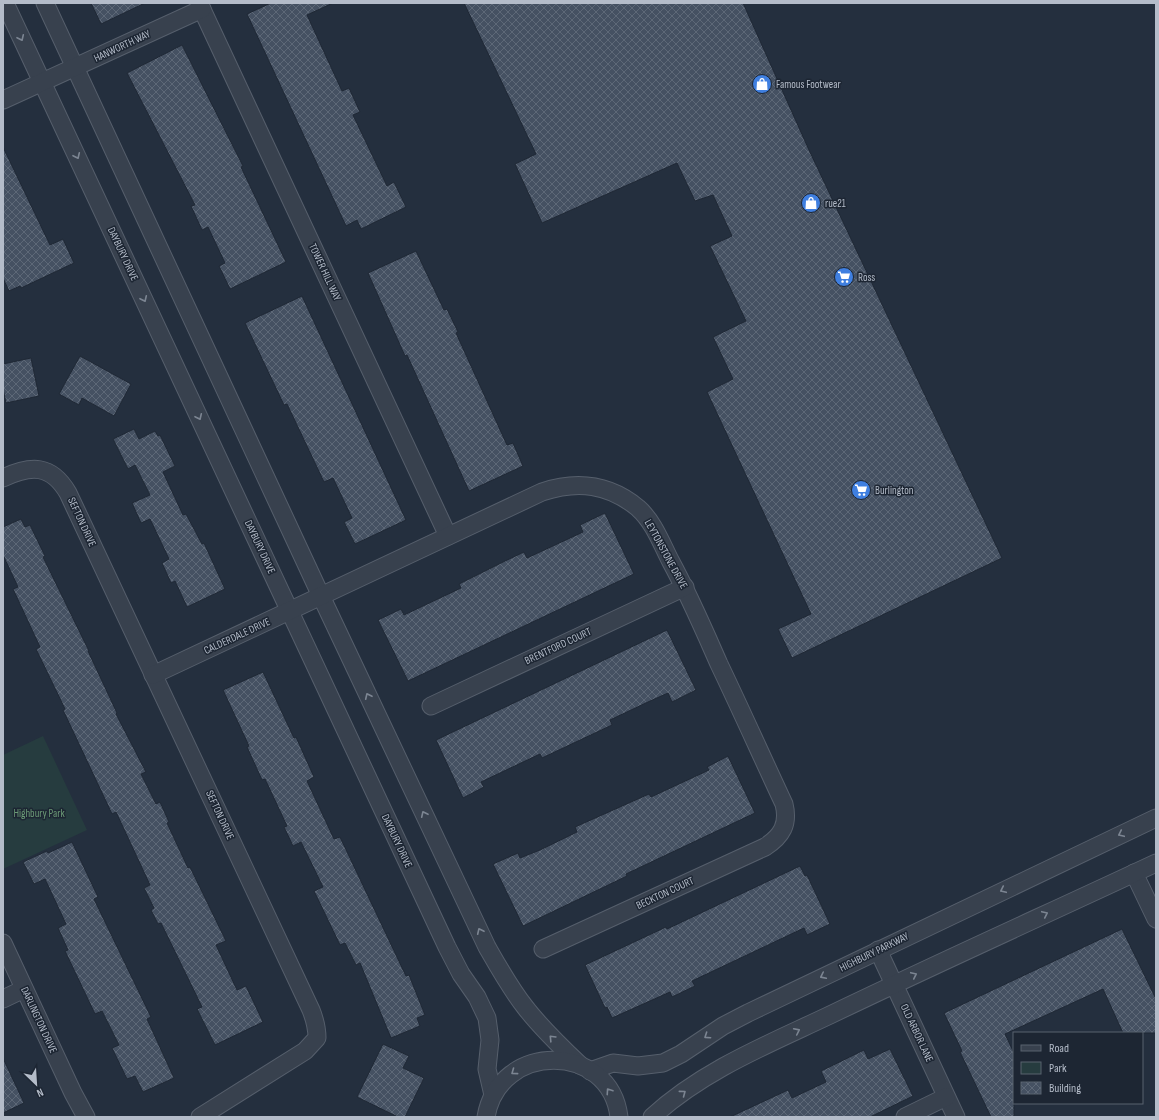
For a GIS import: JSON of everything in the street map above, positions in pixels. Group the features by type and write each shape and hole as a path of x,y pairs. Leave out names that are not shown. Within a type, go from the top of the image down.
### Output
{"street":[{"name":"DAYBURY DRIVE","path":"5,3 447,947 461,974 483,1007 487,1018 490,1040 487,1069 493,1095"},
{"path":"45,3 321,596 487,947 512,990 529,1012 553,1039 603,1082 612,1095 619,1117"},
{"name":"HANWORTH WAY","path":"3,100 201,6"},
{"name":"TOWER HILL WAY","path":"201,6 448,536"},
{"name":"SEFTON DRIVE","path":"3,478 24,470 36,469 48,472 62,484 68,493 312,1010 317,1029 317,1038 306,1051 200,1117"},
{"name":"LEYTONSTONE DRIVE","path":"321,596 542,492 554,488 580,485 598,487 612,491 640,510 648,520 685,587 784,804 786,818 782,831"},
{"name":"BRENTFORD COURT","path":"431,706 685,587"},
{"name":"CALDERDALE DRIVE","path":"153,675 321,596"},
{"name":"HIGHBURY PARKWAY","path":"585,1068 613,1064 638,1066 653,1065 672,1059 723,1026 878,950 1156,818"},
{"name":"BECKTON COURT","path":"543,950 765,847 778,837 782,831"},
{"path":"652,1117 687,1089 719,1069 894,984 1156,863"},
{"path":"1134,873 1156,919"},
{"name":"DARLINGTON DRIVE","path":"3,943 73,1093 86,1117"},
{"name":"OLD ARBOR LANE","path":"878,950 956,1117"},
{"path":"3,999 24,989"},
{"path":"485,1116 493,1095 505,1079 521,1067 540,1061 561,1060 585,1068"},
{"path":"904,1117 946,1097"}],"green space":[{"name":"Highbury Park","path":"43,736 87,830 3,869 3,755"}],"building":[{"path":"91,3 145,3 101,24"},
{"path":"271,3 333,3 307,15 342,91 349,88 360,112 353,115 387,186 394,182 406,207 361,229 357,220 346,226 247,14"},
{"path":"464,3 743,3 809,150 1002,558 792,658 778,629 811,614 707,392 733,379 713,337 746,321 710,246 732,236 713,195 695,201 677,163 542,223 515,164 536,154"},
{"path":"182,45 243,166 241,167 286,262 230,289 219,266 225,263 208,227 202,230 191,206 195,205 127,73"},
{"path":"3,147 50,245 63,239 74,263 21,288 20,286 9,291 3,278"},
{"path":"416,251 444,310 447,309 458,332 456,333 507,445 513,443 523,466 469,491 407,355 405,356 368,273"},
{"path":"302,296 406,520 355,544 344,522 352,518 333,478 324,482 287,404 284,405 245,323"},
{"path":"80,356 131,384 114,416 82,398 79,405 59,394"},
{"path":"31,358 39,396 6,403 3,389 3,364"},
{"path":"134,429 139,439 155,431 158,436 160,435 175,466 163,472 183,515 186,514 202,544 204,543 225,589 187,607 175,581 171,583 162,563 169,559 150,519 141,523 132,503 150,495 135,465 128,469 113,439"},
{"path":"605,513 634,574 408,681 378,620 401,609 404,615 461,588 459,584 524,552 527,558 583,532 580,525"},
{"path":"21,519 25,527 30,525 45,556 43,557 89,651 117,713 116,714 146,772 141,774 156,804 160,802 169,822 167,823 188,868 190,867 226,941 216,945 237,990 246,986 263,1022 215,1045 197,1009 202,1007 161,923 158,924 151,910 154,908 144,888 150,885 116,812 112,814 63,710 65,709 36,649 40,647 13,589 18,587 3,555 3,527"},
{"path":"667,630 696,690 672,702 668,693 648,702 610,720 612,725 542,758 540,754 481,782 484,787 463,798 436,740"},
{"path":"263,672 294,738 296,737 314,777 307,781 334,839 340,837 406,976 409,975 425,1015 417,1018 420,1026 391,1038 360,963 356,965 345,943 340,945 314,891 323,887 301,842 293,846 284,827 287,826 265,779 262,780 247,747 249,746 223,690"},
{"path":"728,756 755,813 626,874 627,876 523,926 493,864 518,853 520,858 540,850 577,832 575,827 649,794 651,797 709,770 707,767"},
{"path":"72,842 98,897 94,899 151,1017 147,1019 174,1078 143,1092 135,1076 127,1079 112,1048 119,1045 102,1011 95,1014 65,951 68,950 58,928 66,924 45,879 34,884 23,862"},
{"path":"800,866 805,876 807,875 830,924 807,935 804,928 692,981 695,986 672,997 670,992 612,1018 607,1007 605,1008 585,965 666,927 667,929"},
{"path":"1122,929 1156,999 1156,1033 1123,1032 1103,989 1005,1034 1013,1051 1014,1117 991,1117 960,1052 962,1051 944,1013"},
{"path":"383,1044 409,1056 403,1068 424,1078 405,1117 398,1117 357,1097"},
{"path":"890,1049 913,1096 870,1117 730,1117 788,1090 792,1098 826,1082 821,1071 864,1050 868,1059"},
{"path":"3,1058 24,1103 3,1113"}],"place":[{"name":"Famous Footwear","path":"762,84"},
{"name":"rue21","path":"811,203"},
{"name":"Ross","path":"844,277"},
{"name":"Burlington","path":"861,490"}]}
